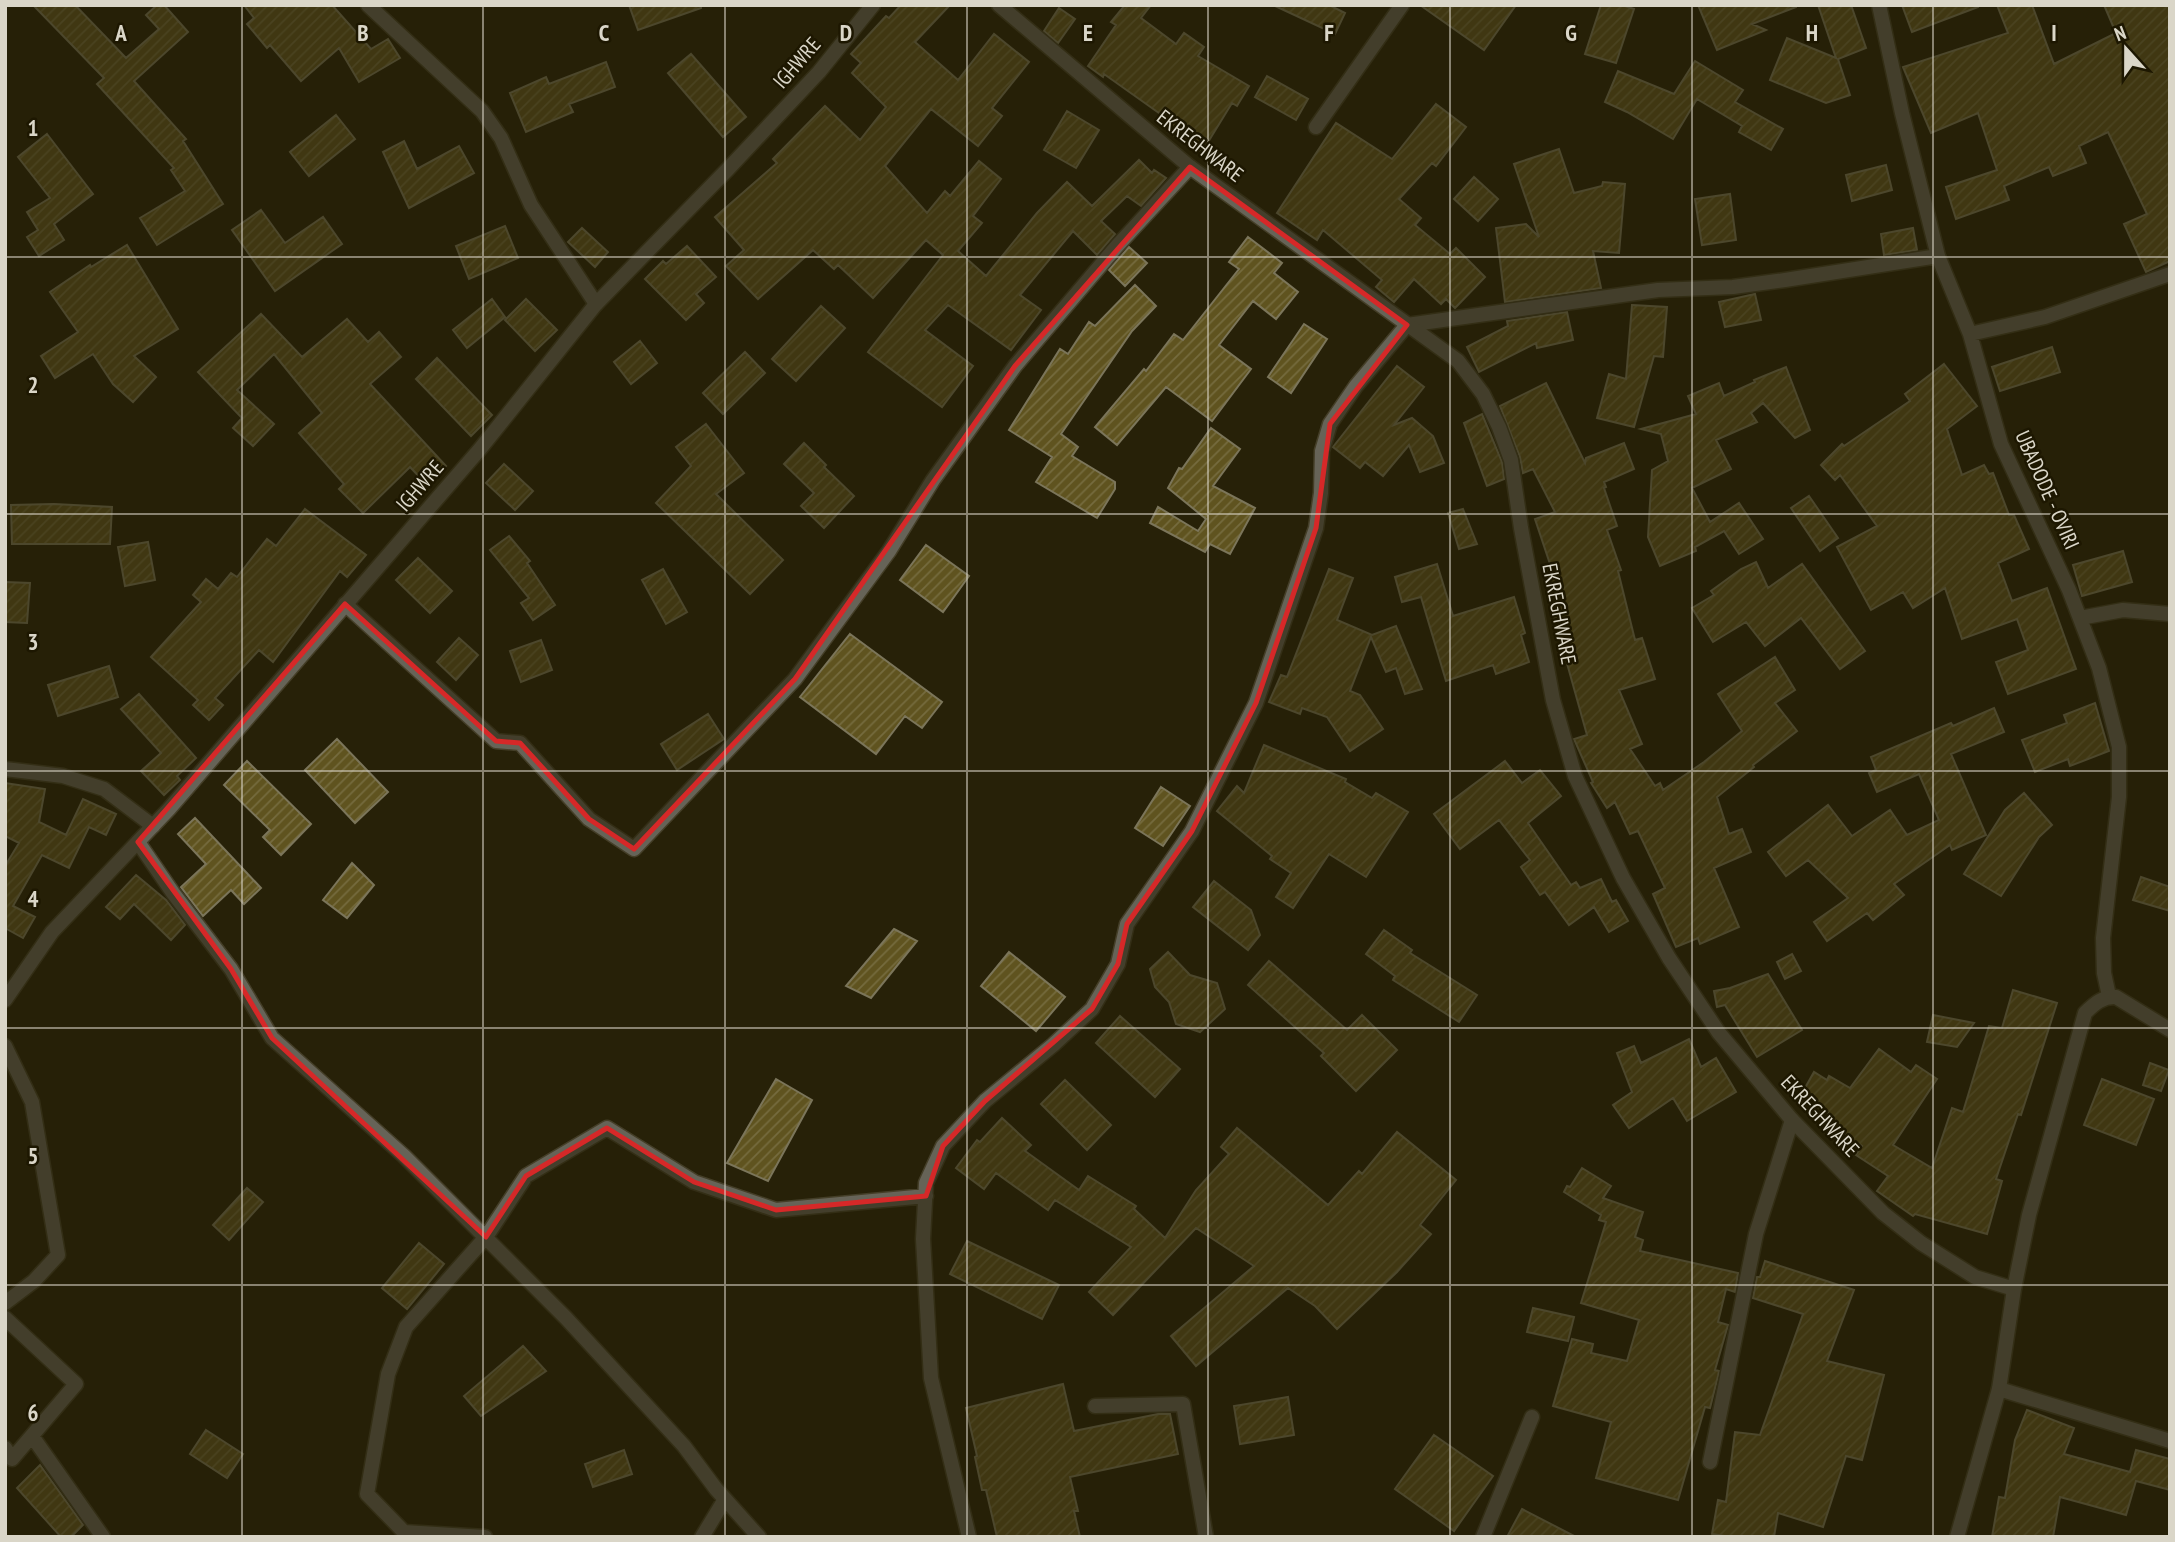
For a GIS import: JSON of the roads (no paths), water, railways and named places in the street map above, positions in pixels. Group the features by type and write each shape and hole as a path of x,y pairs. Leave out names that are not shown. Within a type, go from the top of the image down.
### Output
{"street":[{"path":"368,5 482,111 501,138 531,205 596,304"},
{"name":"IGHWRE","path":"5,1000 52,932 153,826 480,449 596,304 820,72 873,5"},
{"name":"EKREGHWARE","path":"999,5 1190,167 1458,361 1483,394 1500,427 1511,460 1553,700 1575,776 1623,878 1669,958 1719,1034 1792,1120 1883,1213 1920,1243 1975,1277 2014,1289"},
{"path":"1316,127 1402,5"},
{"name":"UBADODE - OVIRI","path":"1879,5 1902,113 1938,256 1970,334 2001,443 2080,618 2099,668 2119,747 2119,797 2103,938 2104,973 2109,996"},
{"path":"345,604 496,741 520,743 589,819 634,849 795,679 890,551 933,480 1015,366 1117,246 1190,167"},
{"path":"969,1537 931,1378 923,1239 926,1183 943,1146 985,1101 1092,1009 1118,964 1127,924 1192,831 1256,703 1312,541 1321,494 1322,451 1330,424 1356,386 1407,325 1658,290 1733,287 1938,256"},
{"path":"1970,334 2045,317 2170,274"},
{"path":"2080,618 2123,610 2170,614"},
{"path":"5,769 63,776 104,789 153,826"},
{"path":"138,842 231,969 272,1038 404,1156 610,1363 684,1446 759,1537"},
{"path":"1957,1537 1999,1389 2014,1289 2029,1215 2085,1013 2109,996 2124,1000 2170,1030"},
{"path":"5,1046 32,1102 58,1255 34,1281 5,1303"},
{"path":"1710,1462 1756,1234 1792,1120"},
{"path":"485,1537 404,1532 367,1494 388,1374 406,1327 486,1237 526,1176 607,1128 694,1182 776,1210 926,1196"},
{"path":"5,1318 76,1384 12,1459 5,1448"},
{"path":"1999,1389 2170,1441"},
{"path":"1095,1406 1183,1404 1206,1537"},
{"path":"1483,1537 1532,1418"},
{"path":"32,1436 103,1537"},
{"path":"702,1537 725,1499"}]}
